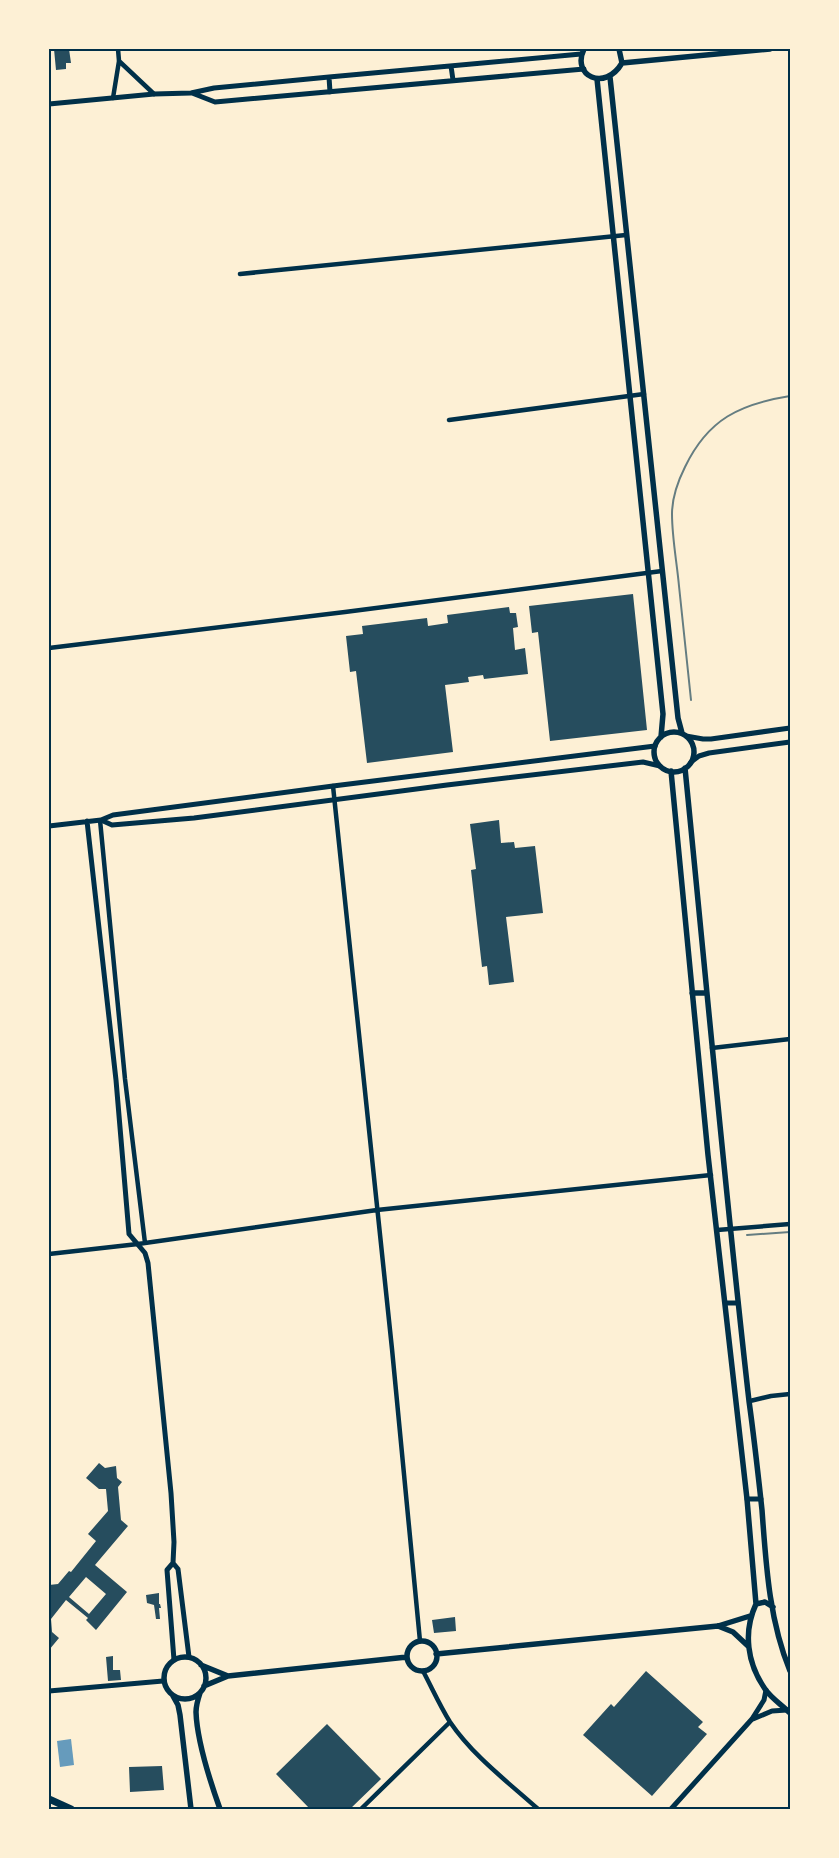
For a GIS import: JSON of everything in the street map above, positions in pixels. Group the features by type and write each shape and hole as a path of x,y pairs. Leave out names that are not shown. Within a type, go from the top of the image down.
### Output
{"highway":[{"path":"49,1799 71,1809"}],"main road":[{"path":"582,51 581,63 584,69 590,76 597,79 610,77 618,70 622,63 619,49 626,49"},
{"path":"622,63 770,49"},
{"path":"610,77 678,718 684,735 693,745 694,750 692,762 685,768 671,771 660,766 655,757 655,746 662,737 671,732 684,735"},
{"path":"597,79 649,572 663,714 662,737"},
{"path":"685,768 730,1230 767,1572 783,1652 790,1671"},
{"path":"671,771 692,993 747,1499 756,1604 750,1616 747,1641 757,1675 766,1690 788,1711"},
{"path":"692,993 707,993"},
{"path":"756,1604 765,1602 773,1607"},
{"path":"436,1654 718,1626 750,1616"},
{"path":"718,1626 733,1632 748,1646"},
{"path":"420,1642 425,1642 432,1646 436,1654 435,1663 428,1670 423,1671 410,1666 407,1657 409,1648 420,1642"},
{"path":"191,1809 180,1715 178,1705 173,1696 167,1691 163,1681 165,1669 174,1660 181,1657 189,1658 228,1676"},
{"path":"204,1686 228,1676 407,1657"},
{"path":"201,1664 206,1675 204,1686 196,1703 197,1721 205,1760 220,1809"},
{"path":"173,1696 187,1700 200,1693"}],"street":[{"path":"113,98 120,61 118,49"},
{"path":"49,104 154,94 191,93 214,88 451,66 582,51"},
{"path":"120,61 154,94"},
{"path":"451,66 453,80"},
{"path":"191,93 215,102 584,69"},
{"path":"329,77 330,92"},
{"path":"240,274 626,235"},
{"path":"449,420 644,394"},
{"path":"49,648 576,584 662,571"},
{"path":"684,735 703,740 790,728"},
{"path":"692,762 700,756 709,753 790,742"},
{"path":"49,826 100,820 113,815 655,746"},
{"path":"550,760 551,773"},
{"path":"100,820 112,825 194,818 643,762 660,766"},
{"path":"333,786 420,1642"},
{"path":"100,820 124,1079 142,1243 148,1272 171,1493 174,1542 172,1562 167,1570 174,1660"},
{"path":"87,821 116,1080 129,1234 142,1243"},
{"path":"712,1048 790,1039"},
{"path":"49,1254 377,1210 711,1175"},
{"path":"717,1230 790,1224"},
{"path":"726,1303 738,1303"},
{"path":"750,1401 790,1394"},
{"path":"747,1499 760,1499"},
{"path":"172,1562 178,1569 189,1658"},
{"path":"169,1598 182,1596"},
{"path":"423,1671 450,1722 474,1750 538,1809"},
{"path":"49,1691 163,1681"},
{"path":"671,1809 752,1719 764,1700 766,1690"},
{"path":"752,1719 772,1711 788,1711"},
{"path":"361,1809 450,1722"}],"water":[{"path":"71,1739 74,1765 60,1767 57,1741"}],"building":[{"path":"54,49 69,49 71,63 66,63 66,69 56,70"},
{"path":"633,594 647,730 550,741 538,632 532,633 529,606"},
{"path":"509,607 510,613 516,613 518,627 513,628 515,650 525,648 528,674 484,679 483,675 468,677 469,682 445,685 453,752 367,763 356,671 350,672 346,636 363,634 362,626 427,618 428,626 448,623 447,615"},
{"path":"499,820 501,843 514,842 515,848 535,846 543,913 506,917 514,982 489,985 487,966 482,967 471,870 476,869 470,824"},
{"path":"99,1463 105,1468 116,1466 117,1478 122,1482 118,1487 121,1520 128,1526 95,1565 127,1592 96,1630 86,1620 88,1618 66,1600 51,1619 52,1632 59,1638 49,1650 49,1585 58,1584 69,1571 71,1572 96,1541 88,1534 108,1511 106,1489 99,1489 86,1478","holes":["86,1577 106,1594 89,1614 69,1597"]},
{"path":"159,1593 160,1619 156,1619 154,1605 147,1603 146,1595"},
{"path":"455,1617 456,1631 434,1633 432,1620"},
{"path":"113,1656 113,1670 120,1670 121,1680 108,1681 106,1657"},
{"path":"646,1671 703,1722 698,1727 707,1734 652,1796 583,1735 611,1704 614,1707"},
{"path":"327,1724 381,1779 350,1809 310,1809 276,1774"},
{"path":"162,1766 164,1790 130,1792 129,1767"}],"railway":[{"path":"691,700 672,523 673,502 678,484 694,450 704,437 727,416 756,404 790,396"},
{"path":"747,1235 790,1232"}]}
